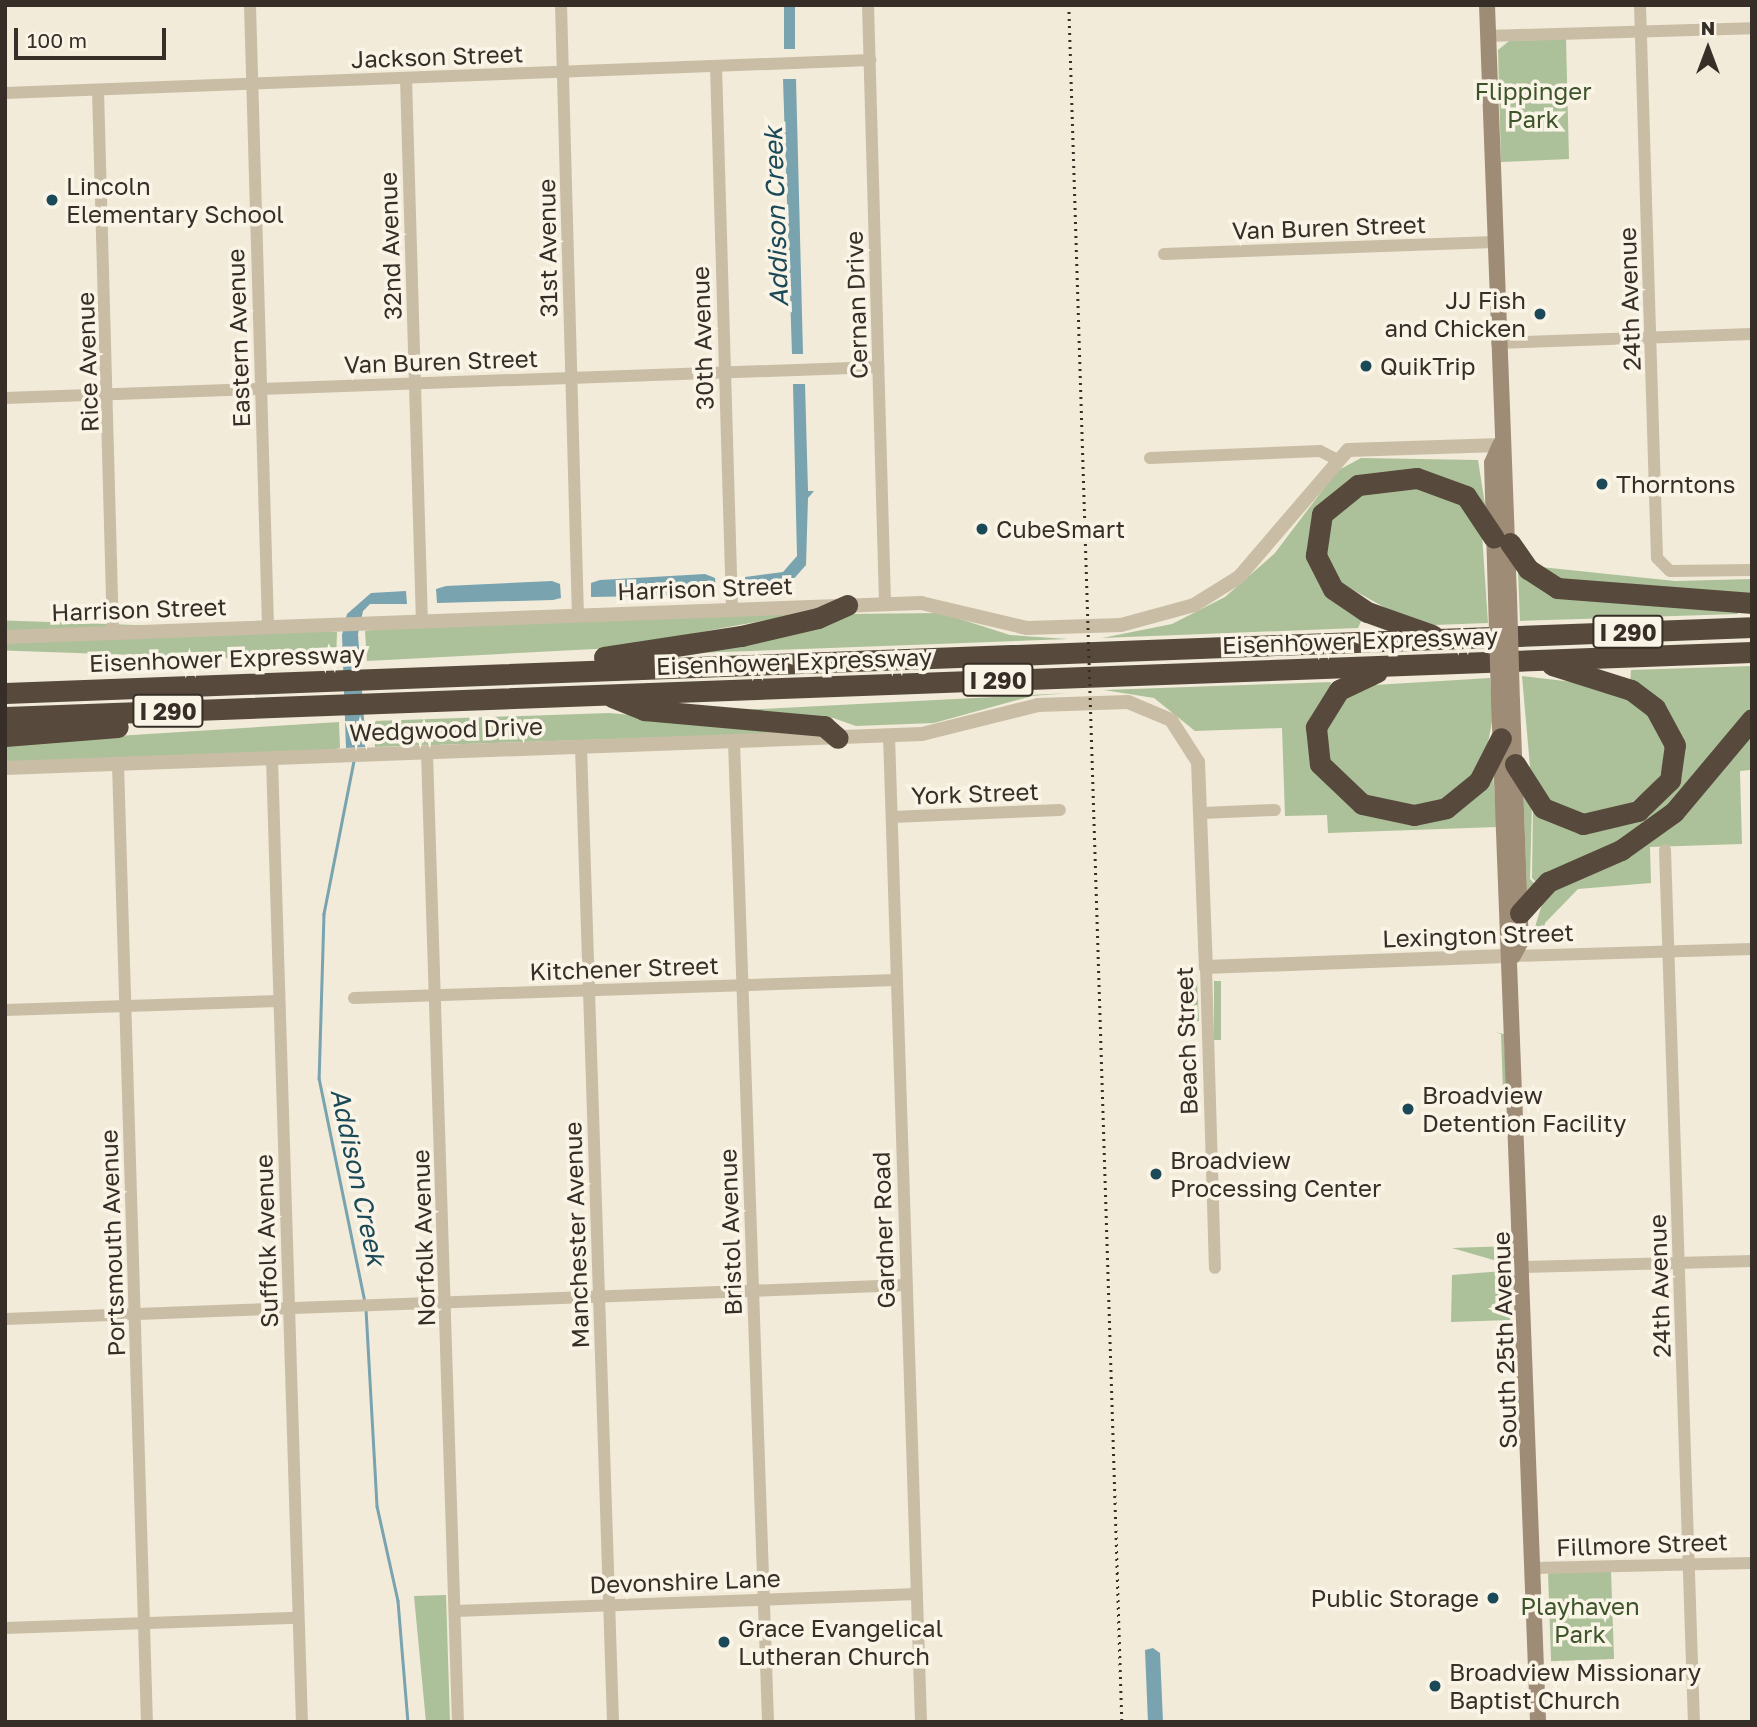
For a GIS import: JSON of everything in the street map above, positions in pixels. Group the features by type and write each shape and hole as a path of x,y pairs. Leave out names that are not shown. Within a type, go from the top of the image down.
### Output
{"highway":[{"path":"1444,639 1367,612 1333,589 1316,555 1322,514 1358,485 1418,478 1466,496 1528,569 1557,588 1752,603"},
{"path":"530,673 577,659 741,636 818,618 847,604"},
{"name":"Eisenhower Expressway","path":"5,693 1752,627"},
{"name":"Eisenhower Expressway","path":"5,717 1752,652"},
{"path":"1515,764 1544,808 1583,824 1638,811 1658,796 1673,769 1672,733 1645,699 1541,660"},
{"path":"1393,665 1339,690 1319,716 1315,739 1320,764 1349,796 1396,814 1447,808 1471,792 1500,738"},
{"path":"603,694 644,710 824,726 838,738"},
{"path":"5,736 238,720 270,707"},
{"path":"1520,913 1548,883 1621,850 1674,812 1752,719"}],"main road":[{"name":"South 25th Avenue","path":"1487,5 1500,445 1492,463 1502,540 1506,701 1515,764 1521,942 1513,956"},
{"name":"South 25th Avenue","path":"1506,701 1500,738 1507,942 1513,956 1538,1722"}],"street":[{"name":"Eastern Avenue","path":"250,5 268,627"},
{"name":"31st Avenue","path":"561,5 578,616"},
{"name":"Cernan Drive","path":"868,5 885,604"},
{"name":"24th Avenue","path":"1640,5 1657,558 1660,566 1684,572 1752,570"},
{"path":"1488,36 1752,28"},
{"name":"Jackson Street","path":"5,93 870,60"},
{"name":"30th Avenue","path":"716,66 732,609"},
{"name":"32nd Avenue","path":"406,78 422,622"},
{"name":"Rice Avenue","path":"98,90 109,394 113,633"},
{"name":"Van Buren Street","path":"1164,254 1494,242"},
{"path":"1497,343 1752,334"},
{"name":"Van Buren Street","path":"5,398 878,367"},
{"path":"1150,458 1320,451 1335,458 1348,450 1500,445"},
{"name":"Harrison Street","path":"5,637 847,604 938,604 1038,628 1121,625 1176,612 1225,587 1255,562 1335,458"},
{"name":"Beach Street","path":"889,736 946,731 1038,705 1138,703 1171,720 1191,745 1202,813 1215,1268"},
{"name":"Wedgwood Drive","path":"5,768 889,736"},
{"name":"Gardner Road","path":"889,736 895,980 922,1722"},
{"name":"Bristol Avenue","path":"734,742 768,1722"},
{"name":"Manchester Avenue","path":"581,747 613,1722"},
{"name":"Norfolk Avenue","path":"427,753 437,995 458,1722"},
{"name":"Suffolk Avenue","path":"272,759 302,1722"},
{"name":"Portsmouth Avenue","path":"118,764 147,1722"},
{"name":"York Street","path":"892,817 1059,810"},
{"path":"1202,813 1275,810"},
{"name":"24th Avenue","path":"1665,850 1694,1722"},
{"name":"Lexington Street","path":"1206,967 1752,949"},
{"name":"Kitchener Street","path":"354,998 895,980"},
{"path":"5,1010 279,1001"},
{"path":"1524,1267 1752,1261"},
{"path":"5,1319 906,1285"},
{"name":"Fillmore Street","path":"1534,1568 1752,1563"},
{"name":"Devonshire Lane","path":"455,1611 917,1594"},
{"path":"5,1628 298,1618"}],"green space":[{"name":"Flippinger Park","path":"1566,39 1569,159 1501,162 1498,50 1509,41"},
{"path":"1361,458 1478,460 1487,517 1479,505 1371,475 1309,540 1362,619 1358,628 1102,638 1172,624 1225,597 1275,553 1337,471"},
{"path":"1413,485 1459,501 1482,534 1488,623 1434,625 1400,616 1337,581 1322,548 1335,510 1361,491"},
{"path":"1531,566 1675,581 1752,579 1752,599 1573,587"},
{"path":"1518,572 1737,608 1738,614 1520,621"},
{"path":"811,612 614,648 367,661 365,631 384,628"},
{"path":"941,613 1010,635 1068,639 696,653 848,614"},
{"path":"5,620 337,632 336,662 5,650"},
{"path":"1752,666 1752,710 1720,757 1635,835 1538,884 1532,878 1533,805 1618,823 1680,762 1630,684 1631,670"},
{"path":"1522,676 1573,682 1625,697 1647,711 1667,749 1659,780 1629,805 1579,815 1555,808 1531,778"},
{"path":"1490,678 1493,716 1486,754 1480,768 1448,798 1416,806 1364,795 1330,762 1324,739 1330,712 1358,686"},
{"path":"1331,682 1321,775 1411,820 1493,773 1497,827 1328,833 1327,815 1285,816 1282,728 1195,731 1154,698 1104,690"},
{"path":"1069,693 1032,696 934,723 856,726 833,718 721,711"},
{"path":"609,713 824,732 375,747 374,721"},
{"path":"339,722 340,748 328,751 5,762 5,743"},
{"path":"1752,728 1750,770 1740,771 1742,844 1650,847 1651,883 1578,889 1545,923 1542,939 1531,940 1546,891 1603,865"},
{"path":"1523,785 1532,803 1530,879 1536,885 1527,893"},
{"path":"1183,973 1197,980 1199,1021 1185,1021"},
{"path":"1214,981 1221,981 1221,1040 1214,1040"},
{"path":"1494,1032 1504,1034 1507,1093 1501,1096 1495,1093 1503,1092 1501,1034"},
{"path":"1513,1246 1497,1261 1452,1248"},
{"path":"1503,1271 1513,1279 1510,1320 1451,1322 1452,1275"},
{"name":"Playhaven Park","path":"1611,1571 1614,1659 1551,1661 1548,1573"},
{"path":"446,1595 450,1722 426,1722 414,1596"}],"water":[{"path":"784,5 795,5 795,49 784,49"},
{"path":"783,79 796,79 803,354 792,354"},
{"path":"793,384 805,384 808,491 814,491 808,498 806,565 791,582 746,591 745,577 783,572 797,556"},
{"path":"705,574 715,578 716,592 707,595 591,597 591,583 600,580"},
{"path":"552,581 560,584 561,598 437,603 436,589 446,586"},
{"path":"406,591 407,604 370,604 363,611 358,634 366,747 346,748 342,635 347,614 371,593"},
{"path":"1153,1648 1160,1653 1163,1722 1148,1722 1145,1650"}],"waterway":[{"name":"Addison Creek","path":"354,761 324,914 319,1078 365,1303"},
{"name":"Addison Creek","path":"366,1309 377,1506 398,1601 408,1722"}],"railway":[{"path":"1069,5 1122,1722"}],"place":[{"name":"Lincoln Elementary School","path":"52,200"},
{"name":"JJ Fish and Chicken","path":"1540,314"},
{"name":"QuikTrip","path":"1366,366"},
{"name":"Thorntons","path":"1602,484"},
{"name":"CubeSmart","path":"982,529"},
{"name":"Broadview Detention Facility","path":"1408,1109"},
{"name":"Broadview Processing Center","path":"1156,1174"},
{"name":"Public Storage","path":"1493,1598"},
{"name":"Grace Evangelical Lutheran Church","path":"724,1642"},
{"name":"Broadview Missionary Baptist Church","path":"1435,1686"}]}
